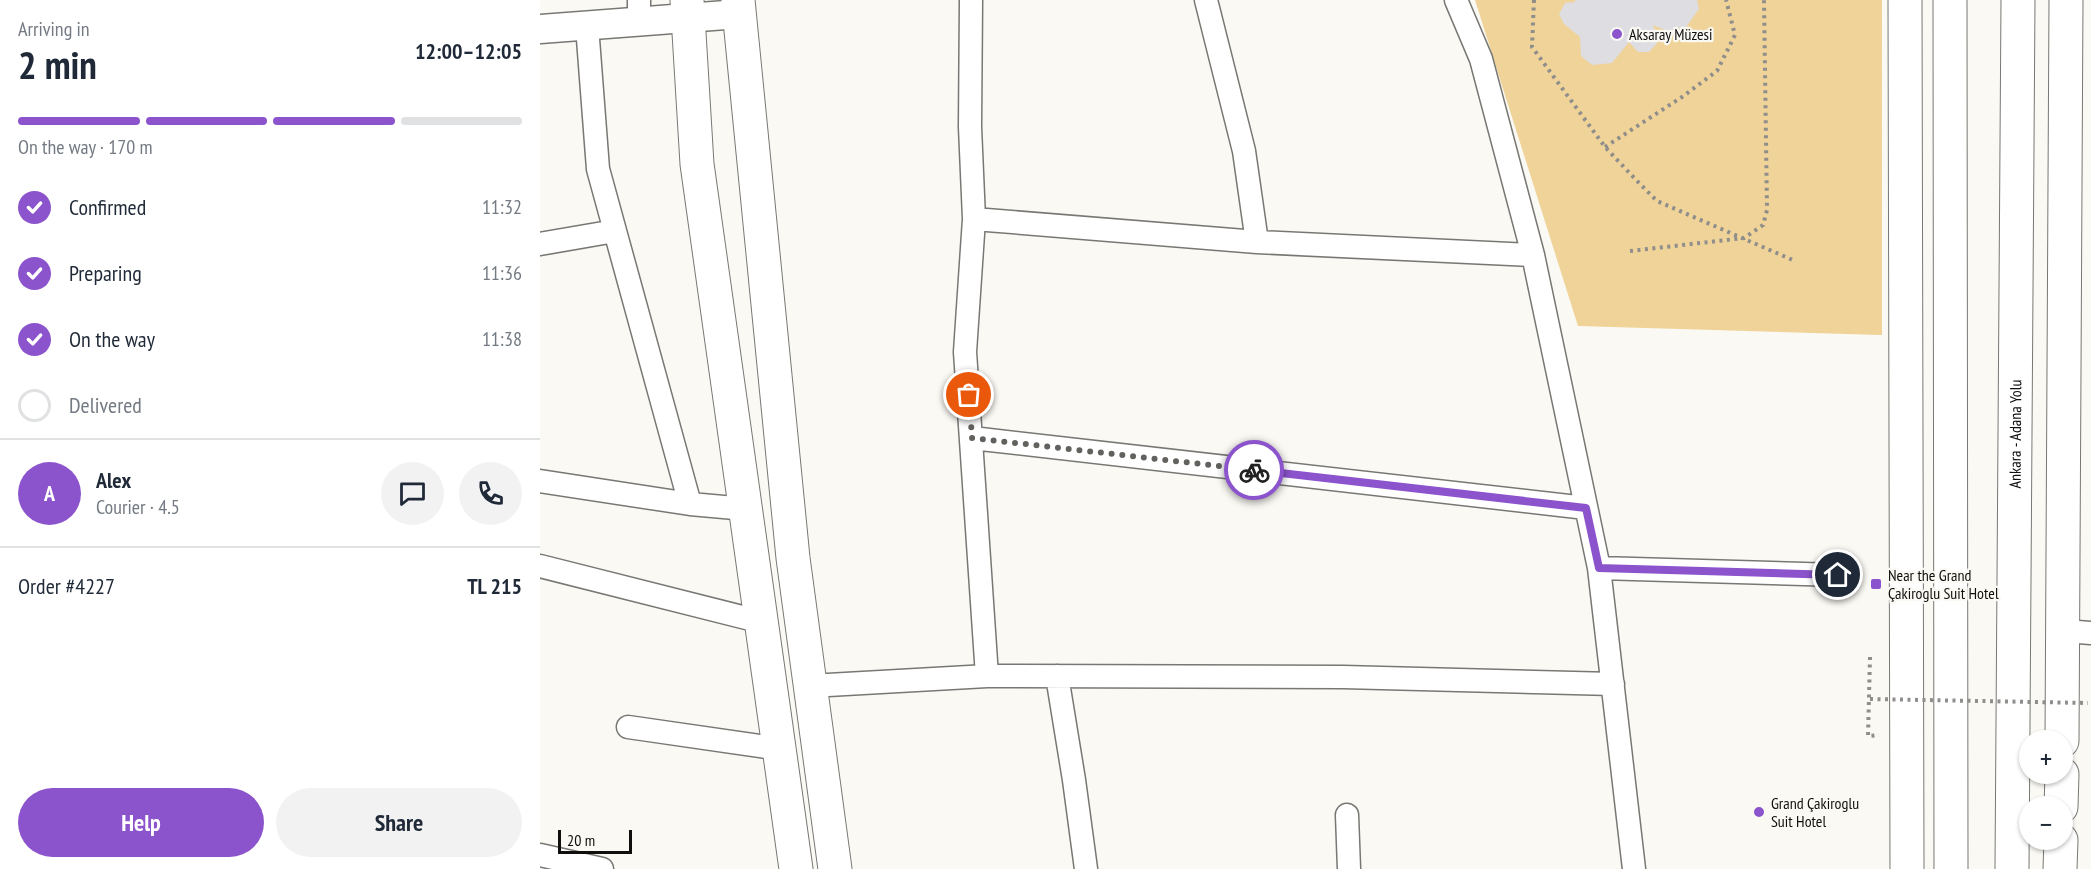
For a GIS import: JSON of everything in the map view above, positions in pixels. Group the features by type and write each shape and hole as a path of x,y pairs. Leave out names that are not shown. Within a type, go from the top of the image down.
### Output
{"main road":[{"path":"1905,0 1907,869"},
{"path":"1950,0 1951,869"},
{"name":"Ankara - Adana Yolu","path":"2012,869 2018,0"},
{"path":"2064,730 2077,632 2066,0"},
{"path":"738,7 793,558 835,869"},
{"path":"688,9 697,164 796,869"},
{"path":"2060,869 2061,850"}],"street":[{"path":"971,0 970,127 974,219 965,351 987,676"},
{"path":"1206,0 1244,151 1257,242"},
{"path":"1456,0 1481,59 1533,255 1599,568 1634,869"},
{"path":"540,29 588,26 639,11 738,7"},
{"path":"588,26 598,170 690,504"},
{"path":"974,219 1257,242 1533,255"},
{"path":"540,244 615,231"},
{"path":"972,438 1586,508"},
{"path":"540,482 690,504 746,508"},
{"path":"540,566 762,622"},
{"path":"1599,568 1838,575"},
{"path":"810,686 987,676 1343,677 1612,684"},
{"path":"1057,676 1086,869"},
{"path":"627,727 780,749"},
{"path":"1347,815 1349,869"},
{"path":"540,855 602,869"}],"path":[{"path":"1534,0 1532,47 1605,147 1657,201 1795,261"},
{"path":"1605,147 1682,97 1717,71 1735,35 1726,0"},
{"path":"1630,251 1744,238 1762,225 1767,210 1764,0"},
{"path":"1868,736 1870,657"},
{"path":"1870,699 2088,704"}],"shaded area":[{"path":"1475,0 1882,0 1882,335 1578,326"}],"building":[{"name":"Aksaray Müzesi","path":"1575,0 1697,0 1699,9 1686,27 1667,31 1653,25 1659,41 1649,52 1638,52 1629,42 1612,63 1592,65 1581,56 1580,37 1564,24 1559,14 1565,3 1575,2"}],"way so far":[{"path":"969,395 972,438 1254,470"}],"place":[{"name":"Aksaray Müzesi","path":"1617,34"},
{"name":"Near the Grand Çakiroglu Suit Hotel","path":"1876,584"},
{"name":"Grand Çakiroglu Suit Hotel","path":"1759,812"}],"route":[{"path":"1254,470 1586,508 1599,568 1838,575"}]}
